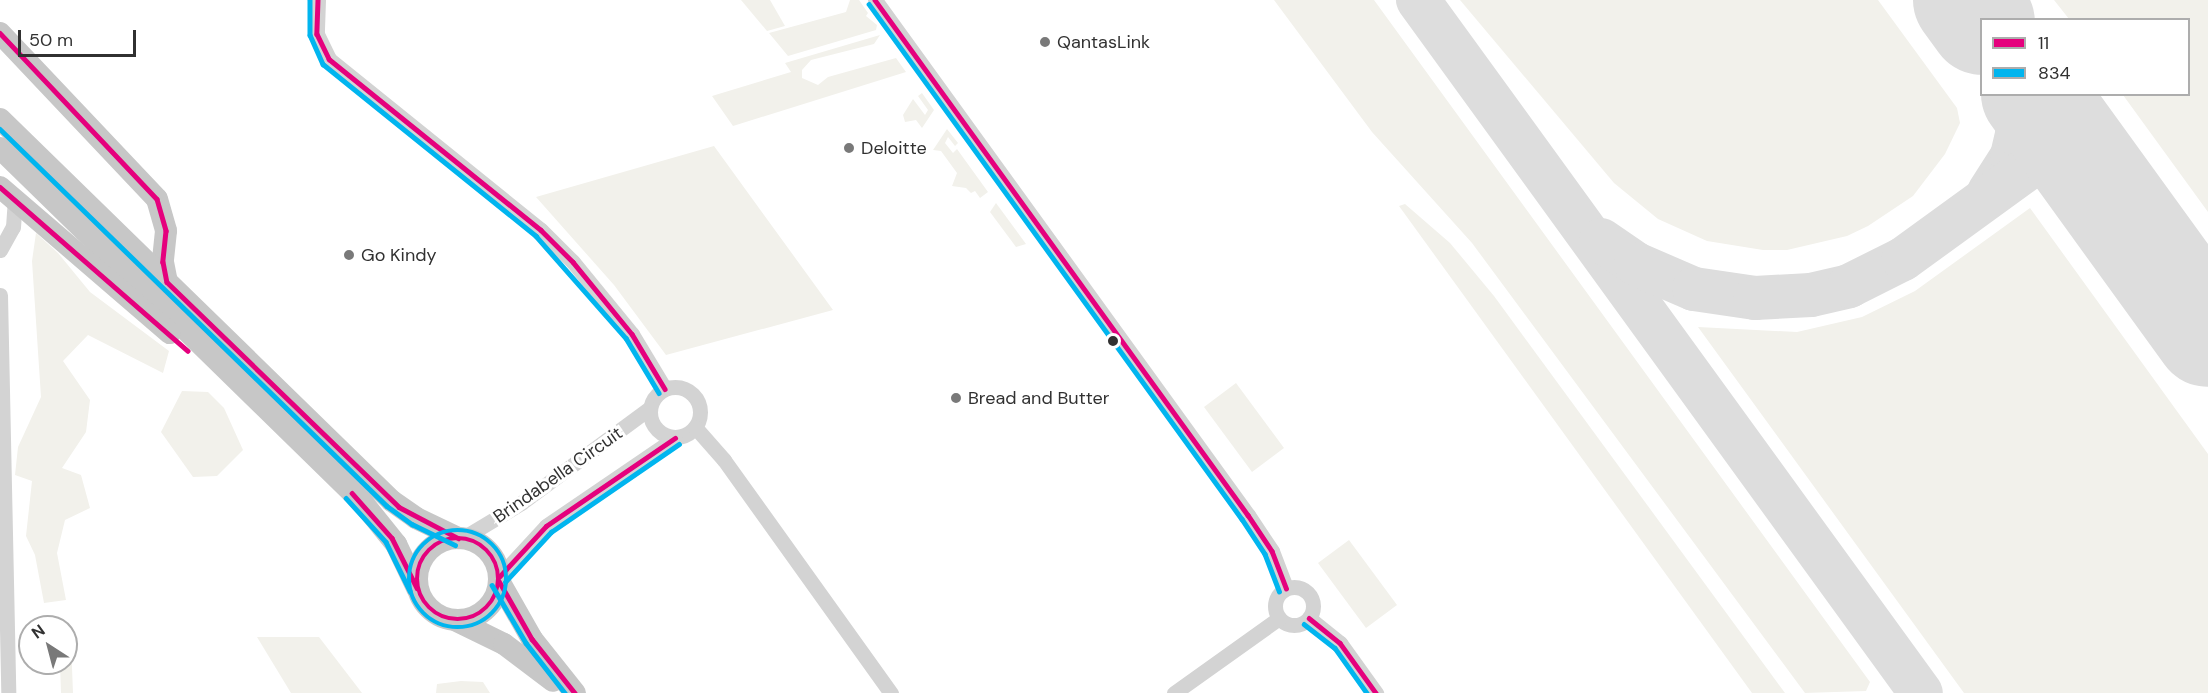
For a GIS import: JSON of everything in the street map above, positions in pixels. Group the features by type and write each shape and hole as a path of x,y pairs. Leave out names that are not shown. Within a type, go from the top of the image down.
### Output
{"main road":[{"path":"0,33 157,199 166,231 162,262 166,282"},
{"path":"0,119 399,507 488,551 499,579 532,639 575,693"},
{"path":"0,148 384,527 417,588 436,614 457,621 513,649 569,693"},
{"path":"8,194 171,334 263,422 316,458"},
{"path":"417,588 423,557 435,545 460,538"},
{"path":"457,621 486,610 499,579"}],"street":[{"path":"318,0 318,39 329,59 541,230 573,262 635,339 665,389"},
{"path":"875,0 1248,515 1272,551 1286,588"},
{"path":"0,250 13,227 8,194"},
{"path":"0,295 8,693"},
{"path":"665,389 684,389 695,397 700,415 695,427 675,438 654,427 650,408 665,389"},
{"name":"Brindabella Circuit","path":"460,538 521,504 650,408"},
{"path":"695,427 724,460 891,693"},
{"name":"Brindabella Circuit","path":"499,579 546,526 675,438"},
{"path":"1279,618 1276,599 1286,588 1301,588 1311,597 1309,618"},
{"path":"1279,618 1295,625 1309,618"},
{"path":"1174,693 1279,618"},
{"path":"1309,618 1340,643 1376,693"}],"shaded area":[{"path":"741,0 770,0 785,26 767,31"},
{"path":"850,0 859,0 868,13 866,16 877,25 876,30 788,56 769,33 846,12"},
{"path":"1274,0 1374,0 1870,682 1866,691 1805,693 1472,243 1372,132"},
{"path":"1460,0 1878,0 1957,108 1960,123 1945,154 1913,196 1868,226 1847,236 1787,250 1763,250 1707,241 1658,219 1614,183"},
{"path":"2054,0 2208,0 2208,212 2124,96 2190,96 2190,18 2068,18"},
{"path":"880,35 874,44 811,60 802,70 802,78 818,85 828,77 896,58 906,72 733,126 712,96 791,72 785,63"},
{"path":"922,93 934,110 922,128 916,120 905,122 903,115 913,99 925,115 928,110 918,96"},
{"path":"947,129 958,143 955,146 948,137 945,143 953,153 957,149 988,192 980,198 975,191 971,193 966,188 952,186 957,173 941,151 933,150"},
{"path":"714,146 833,310 666,355 614,285 536,197"},
{"path":"996,203 1026,244 1016,247 990,212"},
{"path":"1405,204 1450,243 1494,296 1785,693 1752,693 1399,206"},
{"path":"2030,208 2208,454 2208,693 1964,693 1698,327 1797,332 1862,317 1915,291"},
{"path":"36,233 58,253 90,292 169,351 163,373 88,335 63,361 90,400 86,432 62,468 81,475 90,508 65,520 57,553 66,600 44,603 35,555 26,536 32,481 15,475 18,447 41,397 32,261"},
{"path":"1236,383 1284,448 1252,472 1204,407"},
{"path":"182,391 208,392 224,408 243,450 217,476 193,477 161,432"},
{"path":"1349,540 1397,605 1366,628 1318,563"},
{"path":"257,637 319,637 362,693 291,693"},
{"path":"60,675 72,675 73,693 61,693"},
{"path":"461,681 483,682 490,693 436,693 437,684"}],"taxiway":[{"path":"1418,0 1921,693"},
{"path":"1989,192 2012,156 2017,134 2018,96"},
{"path":"1601,240 1636,264 1694,289 1755,298 1811,295 1849,286 1903,259 2067,140"}],"runway":[{"path":"1966,0 1980,19"},
{"path":"2035,96 2208,334"}],"transit line":[{"name":"834","path":"310,0 310,35 323,64 536,236 626,338 659,393"},
{"name":"11","path":"318,0 317,34 329,59 541,230 573,262 632,334 665,389"},
{"name":"11","path":"875,0 1248,515 1272,551 1286,588"},
{"name":"834","path":"869,4 1242,519 1265,554 1279,591"},
{"name":"11","path":"0,33 157,199 166,231 163,262 167,282 399,507 458,538"},
{"name":"834","path":"0,129 387,506 412,524 455,545"},
{"name":"11","path":"0,187 188,351"},
{"name":"11","path":"499,577 546,526 675,438"},
{"name":"834","path":"505,582 551,532 679,444"},
{"name":"11","path":"352,493 392,538 417,588"},
{"name":"834","path":"346,498 386,542 410,591"},
{"name":"834","path":"458,530 477,534 492,545 503,560 507,579 503,598 492,613 477,624 458,628 439,624 424,613 413,598 409,579 413,560 424,545 439,534 458,530"},
{"name":"11","path":"458,538 474,541 487,550 496,563 499,579 496,595 487,608 474,617 458,620 442,617 429,608 420,595 417,579 420,563 429,550 442,541 458,538"},
{"name":"11","path":"499,581 532,639 575,693"},
{"name":"834","path":"492,585 526,643 565,693"},
{"name":"11","path":"1309,618 1340,643 1376,693"},
{"name":"834","path":"1304,624 1335,648 1367,693"}],"place":[{"name":"QantasLink","path":"1045,42"},
{"name":"Deloitte","path":"849,148"},
{"name":"Go Kindy","path":"349,255"},
{"name":"Bread and Butter","path":"956,398"}]}
